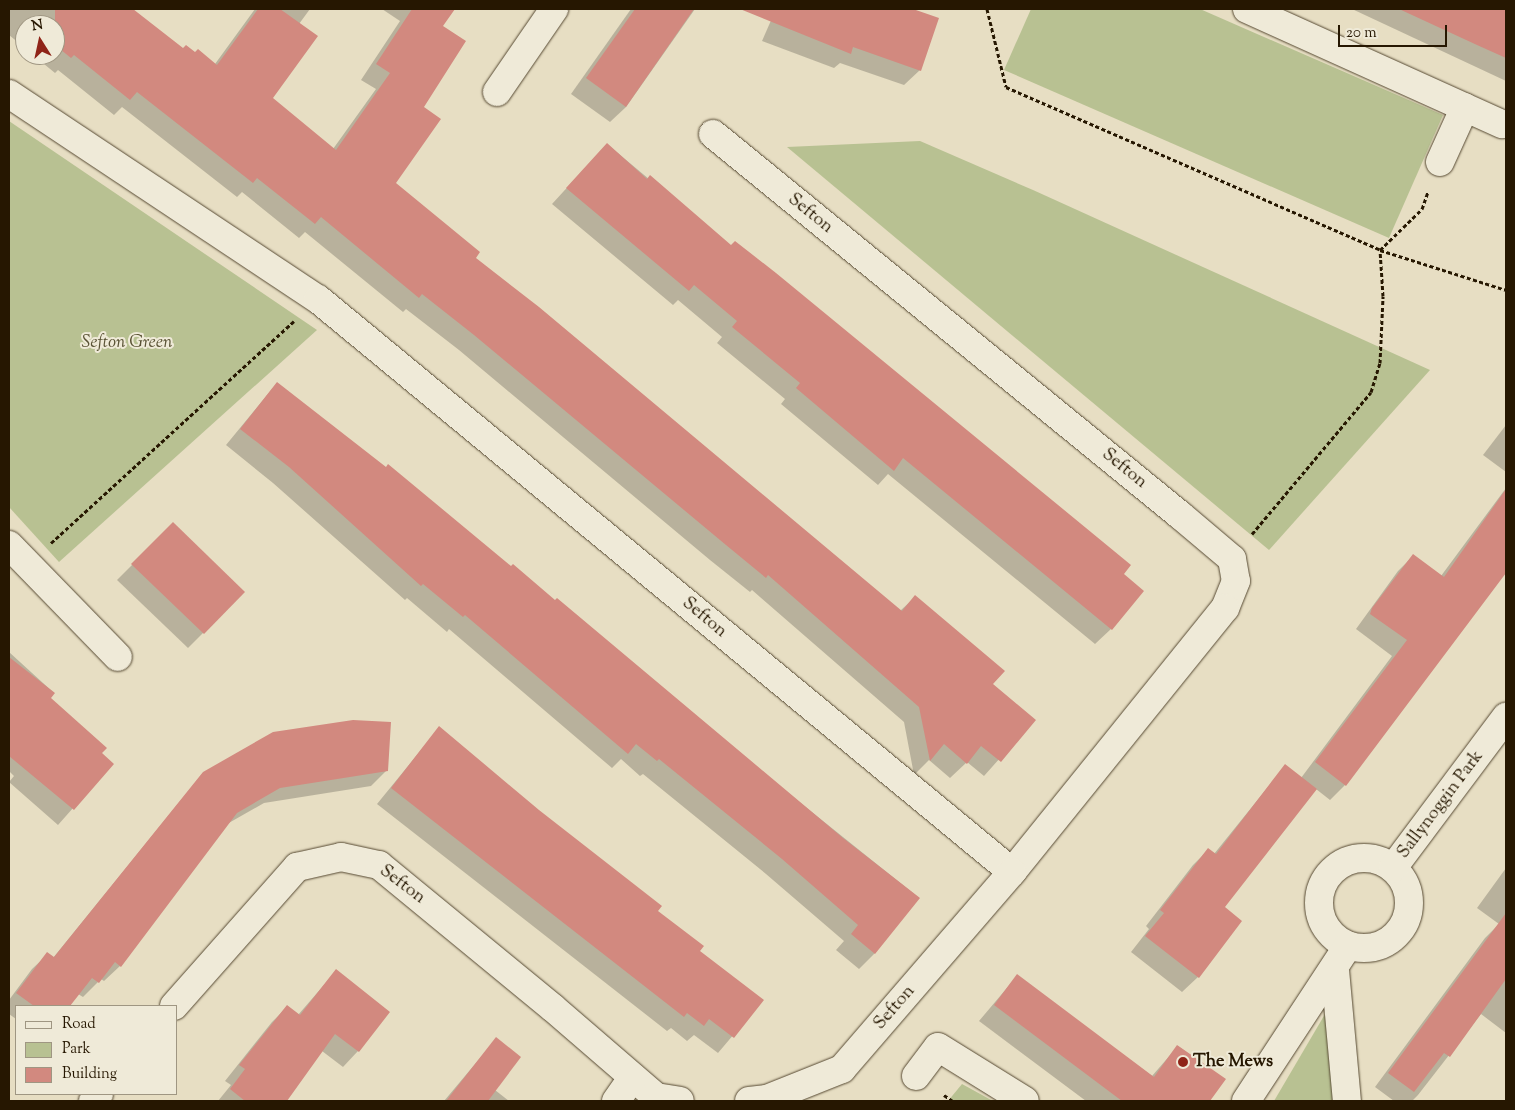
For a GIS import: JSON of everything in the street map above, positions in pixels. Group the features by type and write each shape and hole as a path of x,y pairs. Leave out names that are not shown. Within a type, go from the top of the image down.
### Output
{"street":[{"path":"498,92 554,9"},
{"path":"1247,9 1502,124"},
{"path":"9,94 318,299"},
{"path":"1440,162 1465,107"},
{"name":"Sefton","path":"713,134 1232,559 1236,581 1225,608 1012,872 842,1069 767,1099 749,1101"},
{"name":"Sefton","path":"318,299 1012,872"},
{"path":"18,555 118,657"},
{"name":"Sallynoggin Park","path":"1394,868 1506,717"},
{"name":"Sefton","path":"175,1005 297,866 341,857 379,866 656,1097 680,1101"},
{"name":"Sallynoggin Park","path":"1372,858 1394,868 1405,886 1409,900 1402,928 1378,946 1348,946 1325,927 1318,899 1322,884 1343,863 1356,859 1372,858"},
{"path":"1246,1101 1335,970 1348,946"},
{"path":"1335,970 1347,1101"},
{"path":"916,1076 938,1047 1024,1101"},
{"path":"616,1101 633,1077"}],"path":[{"path":"987,9 1006,87 1380,250 1506,290"},
{"path":"1232,559 1371,392 1380,363 1383,296 1380,250 1422,209"},
{"path":"18,555 318,299"}],"green space":[{"path":"1031,9 1200,9 1443,115 1389,238 1004,70"},
{"name":"Sefton Green","path":"9,121 317,330 59,562 9,507"},
{"path":"920,141 1033,190 1430,370 1269,550 787,147"},
{"path":"1328,1009 1333,1101 1274,1101"},
{"path":"962,1084 993,1101 948,1101"}],"building":[{"path":"55,9 133,9 183,48 186,45 195,52 198,49 217,65 258,9 280,9 318,36 273,98 336,150 390,73 376,64 412,9 455,9 443,26 466,41 424,107 441,119 396,183 480,252 476,258 539,307 902,611 915,595 1005,671 993,684 1036,720 1001,762 981,746 967,764 944,744 930,761 919,707 768,575 766,578 474,335 422,294 419,298 321,217 315,224 257,178 253,183 137,92 130,100 74,55 71,58 65,53 65,15 55,15"},
{"path":"635,9 694,9 626,107 586,78"},
{"path":"740,9 913,9 939,18 921,71 853,47 851,54"},
{"path":"1399,9 1506,9 1506,58 1477,45"},
{"path":"607,143 647,179 650,175 731,245 735,241 776,273 1131,565 1124,574 1144,591 1112,630 903,458 894,471 796,388 800,383 732,327 737,321 694,285 689,291 566,188"},
{"path":"277,382 386,467 388,464 511,566 513,564 555,600 557,598 843,838 920,898 875,954 851,934 858,925 782,859 659,759 657,761 636,744 628,754 465,615 463,617 423,584 421,586 289,467 240,429"},
{"path":"1506,489 1506,573 1346,786 1315,762 1407,640 1370,614 1372,608 1413,554 1444,577"},
{"path":"173,522 245,592 204,634 131,564"},
{"path":"9,657 55,693 51,698 107,748 102,753 114,764 74,810 9,756"},
{"path":"353,720 391,722 388,771 280,788 237,813 121,967 115,962 99,983 92,978 71,1005 33,1005 16,993 47,952 54,957 203,772 273,732"},
{"path":"439,726 539,810 662,906 658,911 704,946 700,951 764,1000 734,1038 709,1019 704,1026 687,1013 684,1017 391,788"},
{"path":"1285,764 1317,789 1225,907 1242,921 1199,978 1145,936 1164,913 1160,910 1208,848 1216,854"},
{"path":"1506,913 1506,979 1450,1057 1444,1053 1414,1092 1388,1073"},
{"path":"336,969 390,1012 359,1052 335,1034 287,1101 245,1101 230,1089 245,1069 239,1065 287,1005 300,1015"},
{"path":"1017,974 1154,1077 1177,1045 1226,1079 1210,1101 1122,1101 994,1005"},
{"path":"496,1037 521,1057 488,1101 446,1101"}],"place":[{"name":"The Mews","path":"1183,1062"}]}
